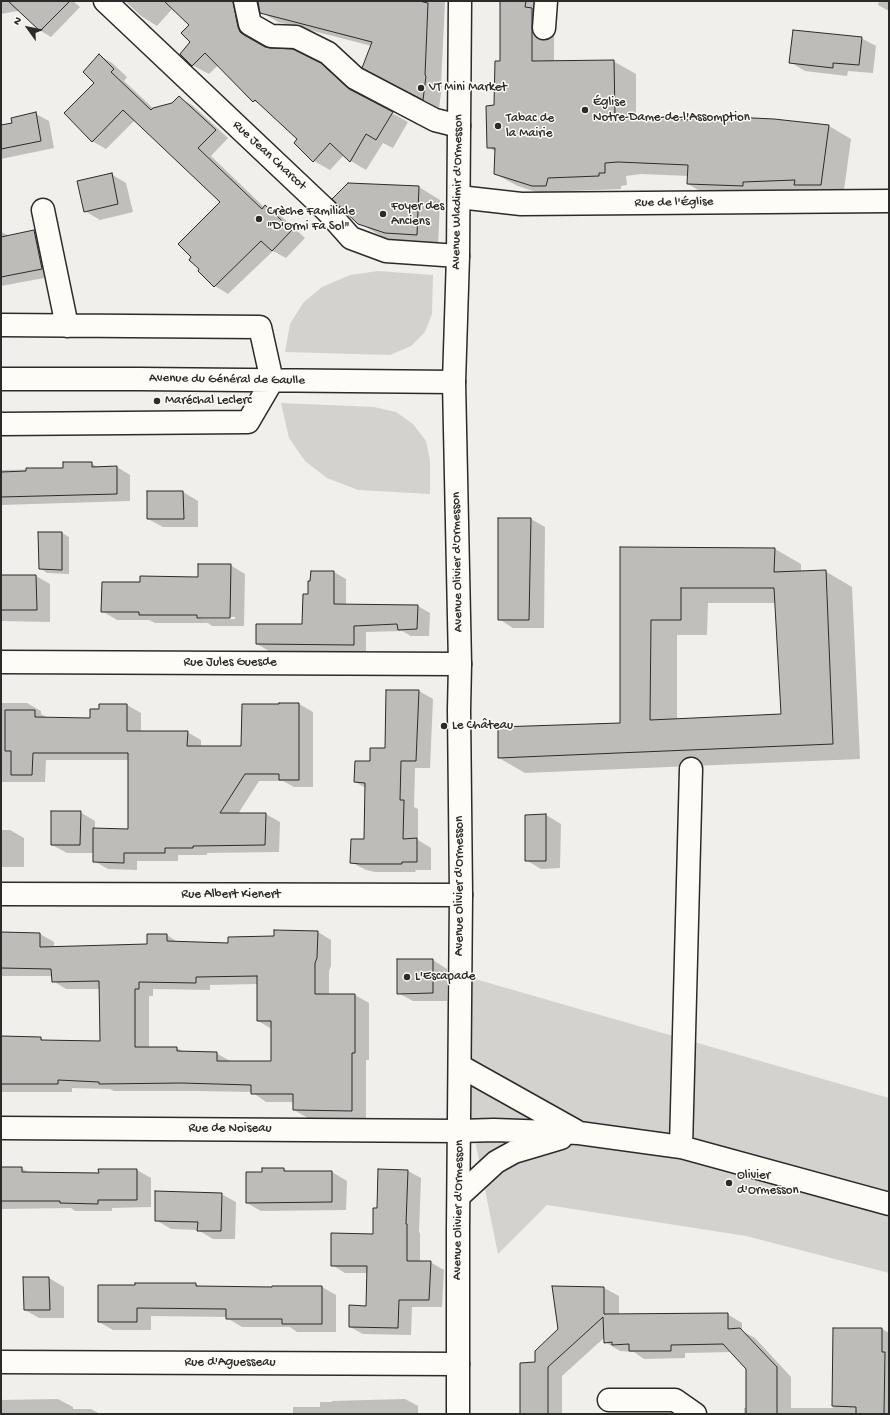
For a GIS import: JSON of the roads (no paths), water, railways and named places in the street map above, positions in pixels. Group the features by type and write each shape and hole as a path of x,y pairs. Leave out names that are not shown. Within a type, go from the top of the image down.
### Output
{"street":[{"name":"Rue Jean Charcot","path":"105,1 327,211 351,238 386,251 458,256"},
{"path":"245,1 250,24 271,36 296,38 328,53 355,78 435,120 459,126"},
{"name":"Avenue Wladimir d'Ormesson","path":"454,382 459,197 460,1"},
{"path":"544,28 546,1"},
{"name":"Rue de l'Église","path":"459,197 521,204 889,200"},
{"path":"43,210 67,326"},
{"path":"1,325 260,327 272,381 248,422 1,424"},
{"name":"Avenue du Général de Gaulle","path":"1,379 454,382"},
{"name":"Avenue Olivier d'Ormesson","path":"454,382 460,664 461,895 458,1414"},
{"name":"Rue Jules Guesde","path":"1,662 460,664"},
{"path":"681,1147 691,769"},
{"name":"Rue Albert Kienert","path":"1,894 461,895"},
{"path":"460,1066 579,1133"},
{"name":"Rue de Noiseau","path":"1,1128 494,1130 579,1133 681,1147 889,1204"},
{"path":"459,1196 496,1162 514,1152 579,1133"},
{"name":"Rue d'Aguesseau","path":"1,1362 458,1364"},
{"path":"609,1400 675,1400 695,1414"}],"place":[{"name":"VT Mini Market","path":"421,88"},
{"name":"Église Notre-Dame-de-l'Assomption","path":"585,110"},
{"name":"Tabac de la Mairie","path":"498,126"},
{"name":"Foyer des Anciens","path":"383,214"},
{"name":"Crèche Familiale \"D'Ormi Fa Sol\"","path":"259,219"},
{"name":"Maréchal Leclerc","path":"157,401"},
{"name":"Le Château","path":"444,726"},
{"name":"L'Escapade","path":"407,977"},
{"name":"Olivier d'Ormesson","path":"729,1183"}]}
